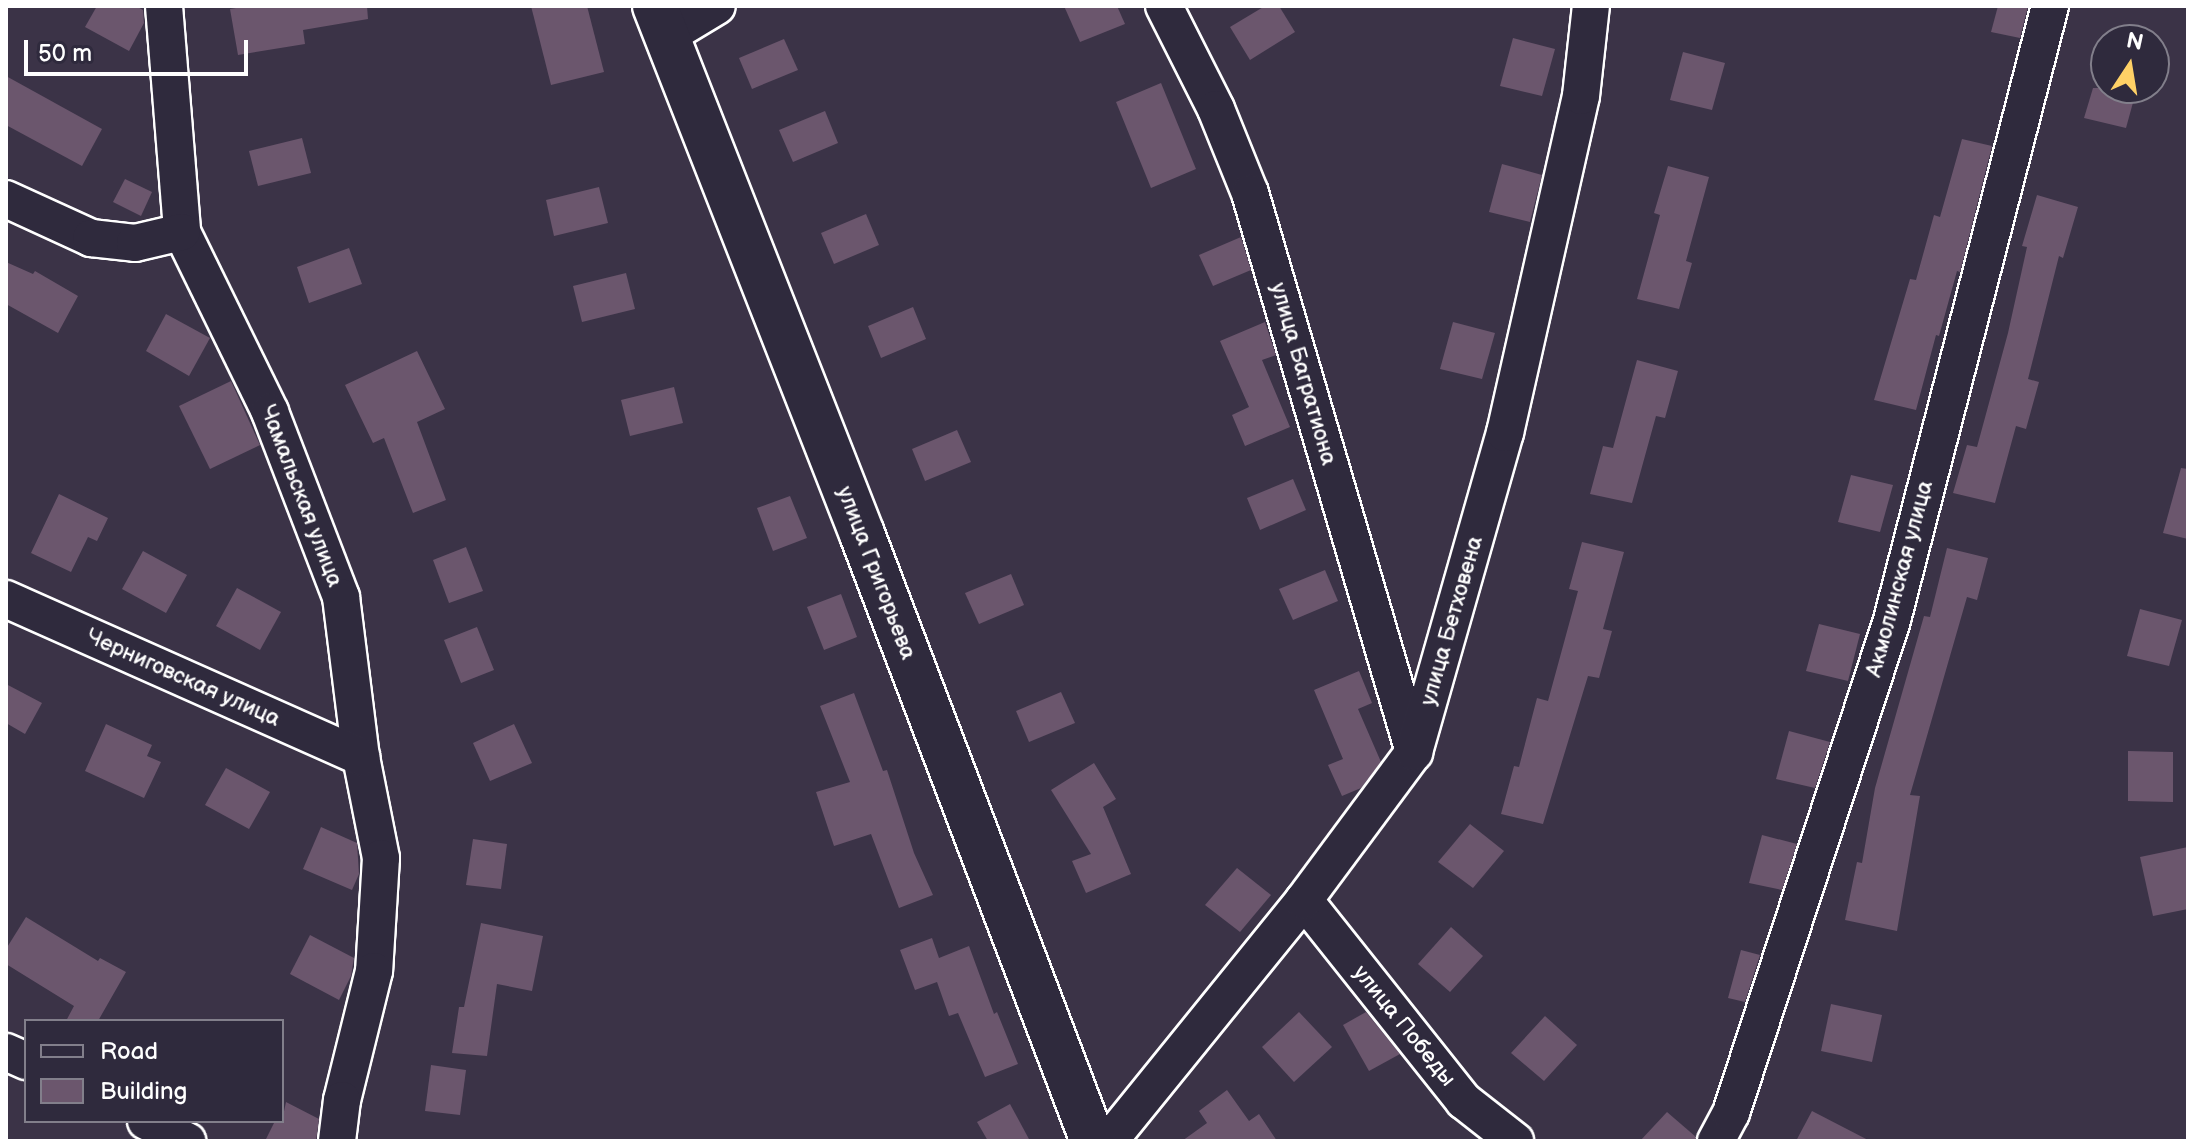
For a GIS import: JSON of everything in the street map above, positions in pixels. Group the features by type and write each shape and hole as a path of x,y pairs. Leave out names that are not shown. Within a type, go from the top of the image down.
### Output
{"main road":[{"name":"улица Григорьева","path":"661,21 1093,1141"}],"street":[{"name":"Чамальская улица","path":"164,6 182,232 270,412 341,597 361,757 381,858 374,971 342,1100 337,1141"},
{"path":"661,21 717,6"},
{"name":"улица Багратиона","path":"1164,6 1216,109 1250,193 1414,752"},
{"name":"улица Бетховена","path":"1109,1141 1304,900 1414,752 1505,433 1581,96 1591,6"},
{"name":"Акмолинская улица","path":"1716,1141 1731,1113 1892,620 2050,6"},
{"path":"6,199 91,238 135,243 182,232"},
{"name":"Черниговская улица","path":"6,599 361,757"},
{"name":"улица Победы","path":"1304,900 1464,1101 1515,1141"},
{"path":"150,1123 187,1141"}],"building":[{"path":"97,6 136,6 143,10 144,23 129,51 85,27"},
{"path":"248,6 367,6 368,19 303,30 305,44 238,55 230,9"},
{"path":"531,6 587,6 604,72 551,85"},
{"path":"1064,6 1117,6 1125,24 1080,42"},
{"path":"1265,6 1279,6 1295,32 1250,60 1230,27"},
{"path":"1998,6 2028,6 2020,38 1991,32"},
{"path":"1513,38 1555,49 1542,96 1500,86"},
{"path":"784,39 798,70 752,89 739,58"},
{"path":"1683,52 1725,63 1712,110 1670,100"},
{"path":"6,76 102,129 82,166 6,125"},
{"path":"1161,83 1196,169 1151,188 1116,102"},
{"path":"2090,98 2090,104 2133,104 2126,128 2084,118"},
{"path":"825,111 838,143 793,162 779,130"},
{"path":"302,138 311,173 258,186 249,151"},
{"path":"1962,139 1992,146 1960,272 1957,271 1939,336 1936,335 1916,410 1874,400 1910,279 1916,280 1934,215 1940,217"},
{"path":"1502,164 1542,175 1530,222 1489,212"},
{"path":"1668,166 1709,177 1686,261 1692,263 1679,309 1637,299 1660,215 1654,213"},
{"path":"125,179 152,192 141,216 113,202"},
{"path":"599,187 608,223 554,236 546,200"},
{"path":"2037,195 2078,207 2063,258 2059,256 2028,379 2039,382 2026,429 2016,426 1995,503 1953,493 1967,445 1977,447 2008,333 2027,247 2022,246"},
{"path":"866,214 879,245 834,264 821,233"},
{"path":"1241,237 1251,270 1213,286 1199,255"},
{"path":"349,248 362,284 309,303 297,267"},
{"path":"6,262 33,274 35,271 78,296 58,333 6,304"},
{"path":"626,273 635,309 582,322 573,286"},
{"path":"913,307 926,339 881,358 868,326"},
{"path":"166,314 210,338 189,376 146,351"},
{"path":"1265,322 1276,355 1262,360 1290,427 1245,446 1232,415 1249,407 1220,341"},
{"path":"1453,322 1495,333 1482,379 1440,369"},
{"path":"417,351 445,409 417,422 446,500 413,513 384,438 373,443 345,385"},
{"path":"1637,360 1678,371 1665,418 1656,416 1632,503 1590,494 1603,446 1613,448"},
{"path":"231,381 260,445 210,469 179,406"},
{"path":"674,387 683,423 630,436 621,400"},
{"path":"957,430 971,462 925,481 912,449"},
{"path":"2181,468 2188,469 2188,539 2163,533"},
{"path":"1851,475 1893,485 1880,532 1838,522"},
{"path":"1293,479 1306,510 1260,530 1247,498"},
{"path":"59,494 108,518 97,541 88,537 71,572 31,553"},
{"path":"790,496 807,538 773,551 757,508"},
{"path":"1582,542 1624,552 1603,629 1612,631 1599,678 1588,676 1543,824 1501,814 1514,766 1519,767 1537,698 1548,701 1578,591 1569,589"},
{"path":"466,547 483,591 449,603 433,560"},
{"path":"1947,548 1988,558 1977,600 1967,597 1910,795 1920,796 1897,931 1845,920 1857,862 1862,863 1875,788 1924,616 1930,617"},
{"path":"143,551 187,575 166,613 122,589"},
{"path":"1325,570 1338,601 1293,620 1279,589"},
{"path":"1011,574 1024,605 979,624 965,593"},
{"path":"237,588 281,612 260,650 216,626"},
{"path":"841,594 857,637 824,650 807,607"},
{"path":"2140,609 2182,620 2169,666 2127,656"},
{"path":"1819,624 1860,634 1848,681 1806,671"},
{"path":"477,627 494,670 461,683 444,640"},
{"path":"1359,671 1372,703 1358,709 1381,762 1361,788 1342,796 1328,765 1343,759 1314,690"},
{"path":"6,684 42,703 25,734 6,723"},
{"path":"1061,692 1075,723 1029,742 1016,711"},
{"path":"854,693 883,771 887,770 914,853 933,895 899,908 871,834 834,846 816,792 850,782 820,706"},
{"path":"106,724 152,745 147,756 161,762 144,798 85,771"},
{"path":"514,724 532,763 490,781 473,743"},
{"path":"1789,731 1830,742 1815,788 1776,779"},
{"path":"2128,751 2173,752 2173,802 2128,801"},
{"path":"1094,763 1116,799 1103,807 1131,874 1086,893 1072,861 1091,854 1051,790"},
{"path":"226,768 270,792 249,829 205,805"},
{"path":"1470,824 1504,851 1473,888 1438,862"},
{"path":"321,827 357,843 359,874 352,890 303,869"},
{"path":"1762,835 1797,844 1782,890 1749,883"},
{"path":"473,839 507,844 501,889 466,885"},
{"path":"2188,847 2188,909 2153,916 2140,857"},
{"path":"1237,868 1271,895 1240,932 1205,905"},
{"path":"26,917 98,961 100,958 126,972 99,1019 67,1019 74,1006 6,964 6,949"},
{"path":"481,923 543,936 532,991 497,984 487,1056 452,1053 459,1007 464,1007"},
{"path":"1451,927 1483,956 1450,992 1418,964"},
{"path":"310,935 354,958 351,976 339,1000 290,974"},
{"path":"932,938 939,958 969,946 994,1014 997,1012 1018,1064 985,1077 958,1013 949,1016 937,982 915,990 900,950"},
{"path":"1741,950 1760,955 1745,1002 1728,998"},
{"path":"1831,1004 1882,1015 1872,1062 1821,1051"},
{"path":"1299,1012 1332,1047 1294,1082 1262,1047"},
{"path":"1366,1012 1400,1054 1369,1071 1343,1025"},
{"path":"1545,1016 1577,1045 1544,1081 1511,1053"},
{"path":"431,1065 466,1070 460,1115 425,1111"},
{"path":"1227,1090 1249,1121 1259,1114 1277,1141 1182,1141 1207,1123 1199,1111"},
{"path":"286,1102 319,1119 316,1141 265,1141 274,1123 284,1123"},
{"path":"1010,1104 1030,1141 988,1141 977,1122"},
{"path":"1812,1111 1870,1141 1796,1141"},
{"path":"1667,1112 1696,1137 1695,1141 1640,1141"}]}
